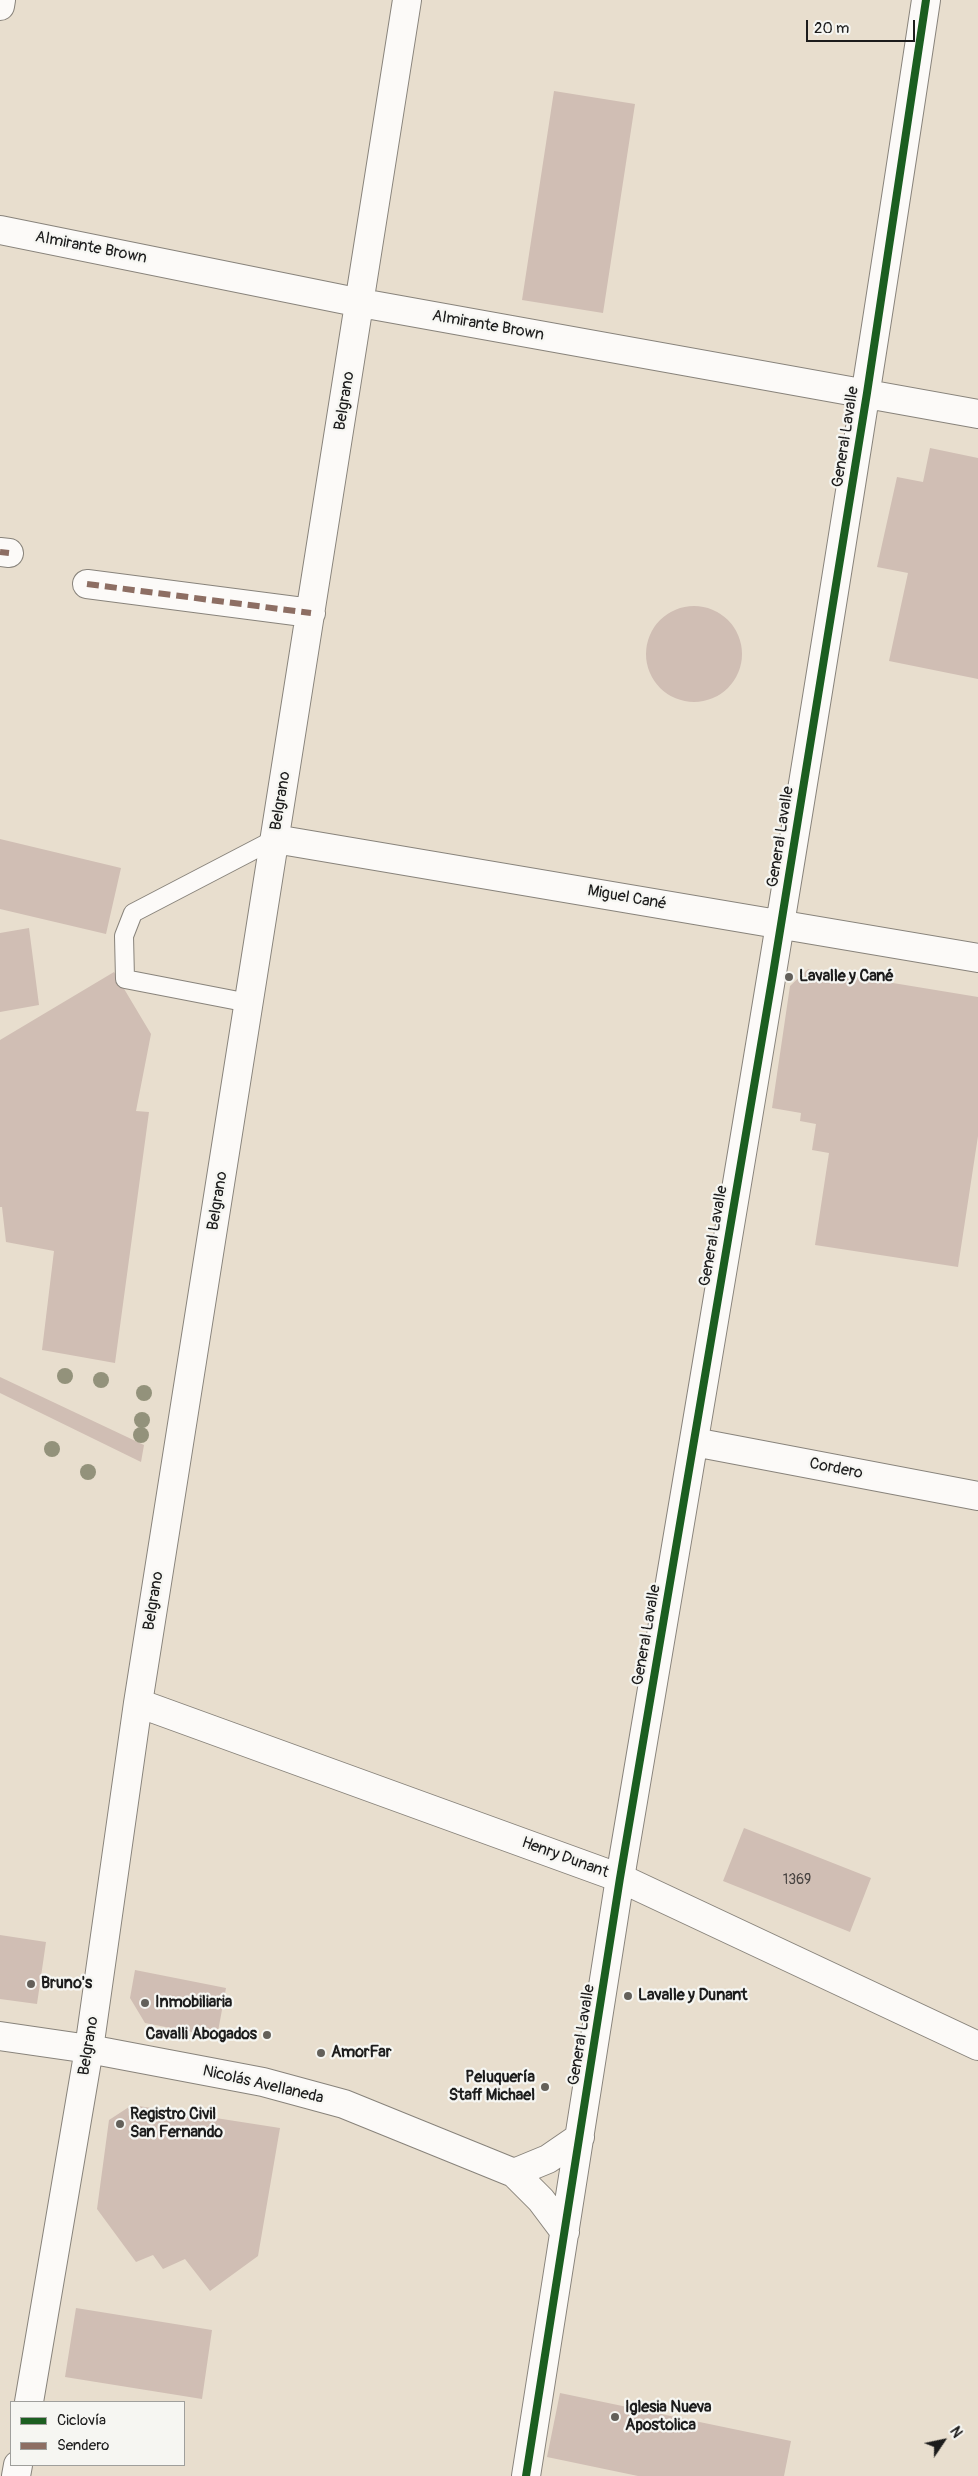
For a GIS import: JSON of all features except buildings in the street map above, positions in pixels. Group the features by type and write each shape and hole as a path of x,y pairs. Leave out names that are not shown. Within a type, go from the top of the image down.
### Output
{"street":[{"path":"0,6 2,0"},
{"name":"Belgrano","path":"28,2401 89,2049 138,1703 407,0"},
{"name":"General Lavalle","path":"526,2476 620,1878 781,924 867,393 926,0"},
{"name":"Almirante Brown","path":"0,230 360,303 978,414"},
{"path":"88,584 311,613"},
{"name":"Miguel Cané","path":"275,839 978,958"},
{"name":"Cordero","path":"694,1442 978,1496"},
{"name":"Henry Dunant","path":"138,1703 620,1878 978,2046"},
{"name":"Nicolás Avellaneda","path":"0,2036 89,2049 264,2082 344,2104 514,2173 541,2200 565,2232"},
{"path":"514,2173 548,2159 580,2137"}],"lane":[{"path":"249,1003 125,980 124,936 133,913 275,839"}],"marked path":[{"path":"0,552 9,553"},
{"path":"87,584 311,613"}],"cycle path":[{"path":"526,2476 620,1878 773,974 867,393 926,0"}],"place":[{"name":"Lavalle y Cané","path":"789,977"},
{"name":"Bruno's","path":"31,1984"},
{"name":"Lavalle y Dunant","path":"628,1996"},
{"name":"Inmobiliaria","path":"145,2003"},
{"name":"Cavalli Abogados","path":"267,2035"},
{"name":"AmorFar","path":"321,2053"},
{"name":"Peluquería Staff Michael","path":"545,2087"},
{"name":"Registro Civil San Fernando","path":"120,2124"},
{"name":"Iglesia Nueva Apostolica","path":"615,2417"}]}
